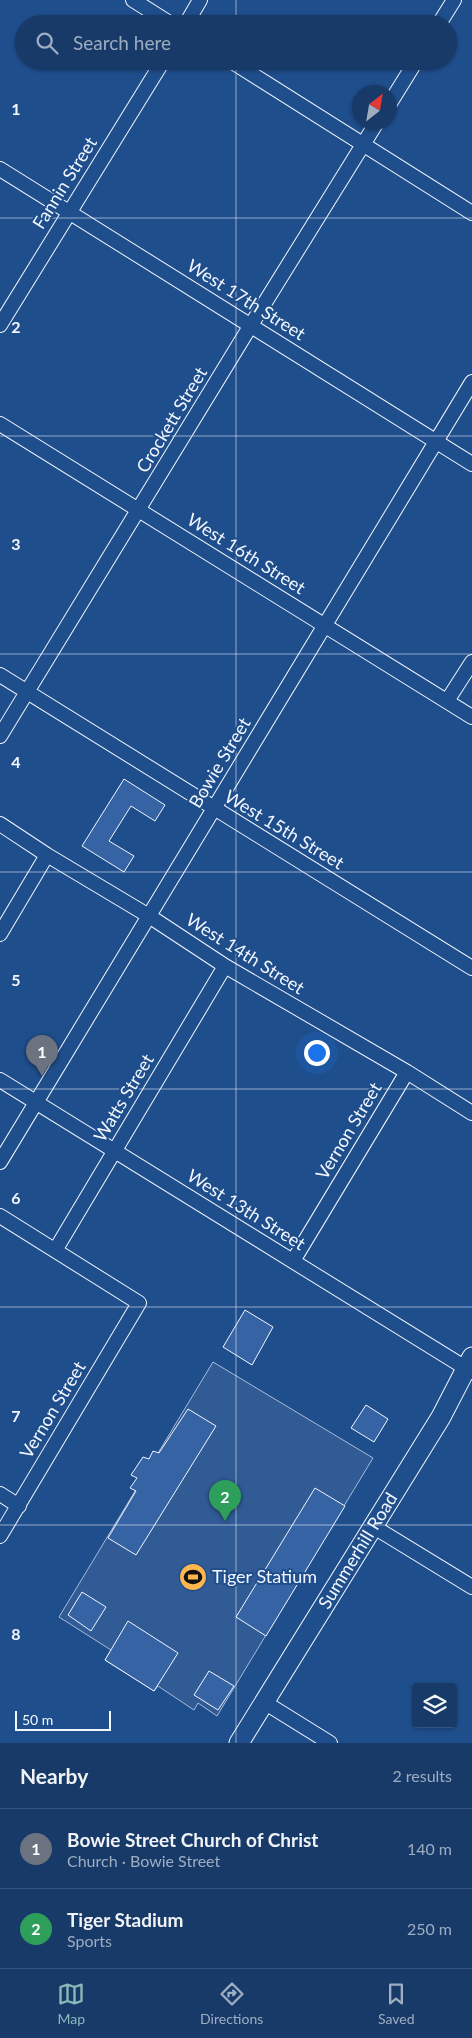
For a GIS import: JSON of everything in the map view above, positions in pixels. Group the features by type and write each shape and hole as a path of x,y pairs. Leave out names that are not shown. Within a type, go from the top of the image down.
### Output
{"main road":[{"name":"Summerhill Road","path":"239,1743 441,1418 470,1366"}],"street":[{"path":"133,0 157,15"},
{"path":"191,15 200,0"},
{"path":"445,15 454,0"},
{"name":"Fannin Street","path":"0,325 157,70"},
{"path":"245,70 472,213"},
{"path":"397,92 410,70"},
{"name":"Crockett Street","path":"0,736 372,130"},
{"name":"West 17th Street","path":"0,169 472,464"},
{"name":"Bowie Street","path":"0,1162 472,382"},
{"name":"West 16th Street","path":"0,424 472,717"},
{"path":"447,701 472,662"},
{"name":"West 15th Street","path":"0,675 472,968"},
{"name":"West 14th Street","path":"0,824 47,855 150,916 225,966 407,1072 472,1113"},
{"path":"0,934 47,855"},
{"name":"Watts Street","path":"56,1249 225,966"},
{"name":"Vernon Street","path":"293,1261 407,1072"},
{"name":"West 13th Street","path":"0,1080 293,1261 470,1366"},
{"path":"0,1216 56,1249"},
{"name":"Vernon Street","path":"0,1536 139,1303 56,1249"},
{"path":"0,1494 19,1506"},
{"path":"374,1527 472,1588"},
{"path":"264,1702 330,1743"}],"shaded area":[{"name":"Tiger Statium","path":"213,1362 373,1458 217,1716 198,1703 194,1710 158,1686 154,1691 105,1660 111,1650 59,1617"}],"building":[{"path":"124,779 165,805 155,821 131,806 109,841 134,856 124,872 82,846"},
{"path":"245,1310 273,1327 252,1365 223,1347"},
{"path":"366,1405 388,1419 374,1442 351,1428"},
{"path":"188,1409 216,1426 136,1555 108,1538 136,1491 130,1488 137,1478 131,1475 143,1457 149,1459 153,1451 159,1453"},
{"path":"315,1488 345,1506 266,1636 236,1617"},
{"path":"82,1592 106,1607 91,1631 68,1615"},
{"path":"128,1621 178,1653 154,1691 105,1660"},
{"path":"209,1671 234,1686 218,1710 194,1695"}],"place":[{"name":"Bowie Street Church of Christ","path":"42,1076"},
{"name":"Tiger Stadium","path":"225,1521"},
{"name":"Tiger Statium","path":"193,1577"}]}
